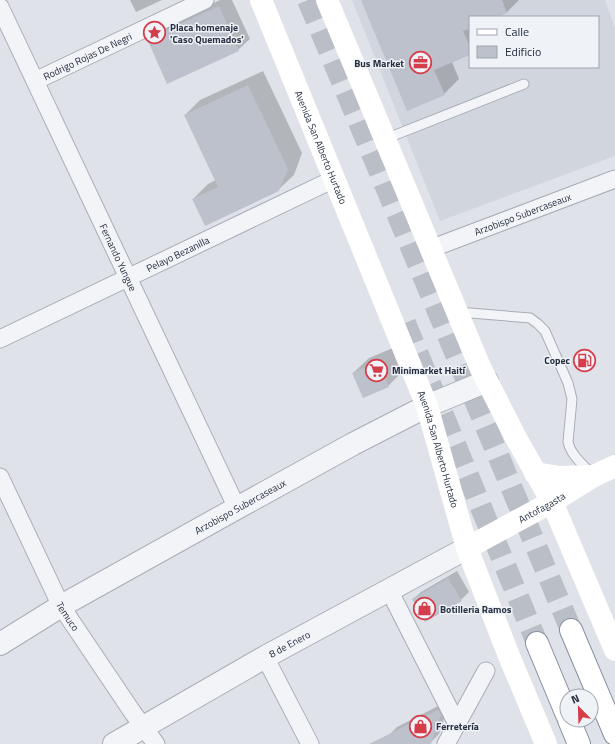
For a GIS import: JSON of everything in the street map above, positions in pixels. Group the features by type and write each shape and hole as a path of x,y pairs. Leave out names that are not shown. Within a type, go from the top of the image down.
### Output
{"main road":[{"name":"Avenida San Alberto Hurtado","path":"261,0 427,406 467,548 509,656 546,744"},
{"path":"327,0 487,381 502,412 552,502 615,650"},
{"name":"Antofagasta","path":"467,548 552,502 594,476 615,466"},
{"path":"535,472 560,477 594,476"},
{"path":"571,630 615,734"},
{"path":"537,643 559,696"},
{"path":"572,728 579,744"}],"street":[{"name":"Rodrigo Rojas De Negri","path":"35,81 205,0"},
{"name":"Fernando Yungue","path":"0,7 236,508"},
{"name":"Pelayo Bezanilla","path":"0,339 334,179"},
{"name":"Arzobispo Subercaseaux","path":"430,248 615,179"},
{"name":"Arzobispo Subercaseaux","path":"0,644 61,606 236,508 427,406 487,381"},
{"name":"Temuco","path":"0,477 61,606 156,744"},
{"name":"8 de Enero","path":"114,744 143,726 467,548"},
{"path":"389,590 457,724"},
{"path":"266,658 310,744"},
{"path":"446,744 486,671"}],"lane":[{"path":"385,139 524,84"},
{"path":"457,312 530,318 545,331 572,393 568,442 574,455 594,476"}],"shaded area":[{"path":"352,0 605,0 615,28 615,156 440,221"}],"building":[{"name":"Bus Market","path":"361,0 502,0 507,13 500,16 469,16 469,29 463,31 469,45 469,55 434,70 445,95 407,111"},
{"path":"219,6 239,51 167,84 147,39"},
{"path":"248,85 288,169 279,191 205,226 192,199 218,187 184,115"},
{"path":"378,362 389,387 363,398 352,373"},
{"path":"448,578 462,601 425,622 412,599"},
{"name":"Ferretería","path":"438,710 441,715 431,744 369,744"}],"tunnel":[{"path":"308,0 571,630"},
{"path":"405,323 537,643"}],"place":[{"name":"Placa homenaje 'Caso Quemados'","path":"154,33"},
{"name":"Bus Market","path":"420,63"},
{"name":"Copec","path":"585,360"},
{"name":"Minimarket Haití","path":"376,370"},
{"name":"Botilleria Ramos","path":"425,609"},
{"name":"Ferretería","path":"421,726"}]}
